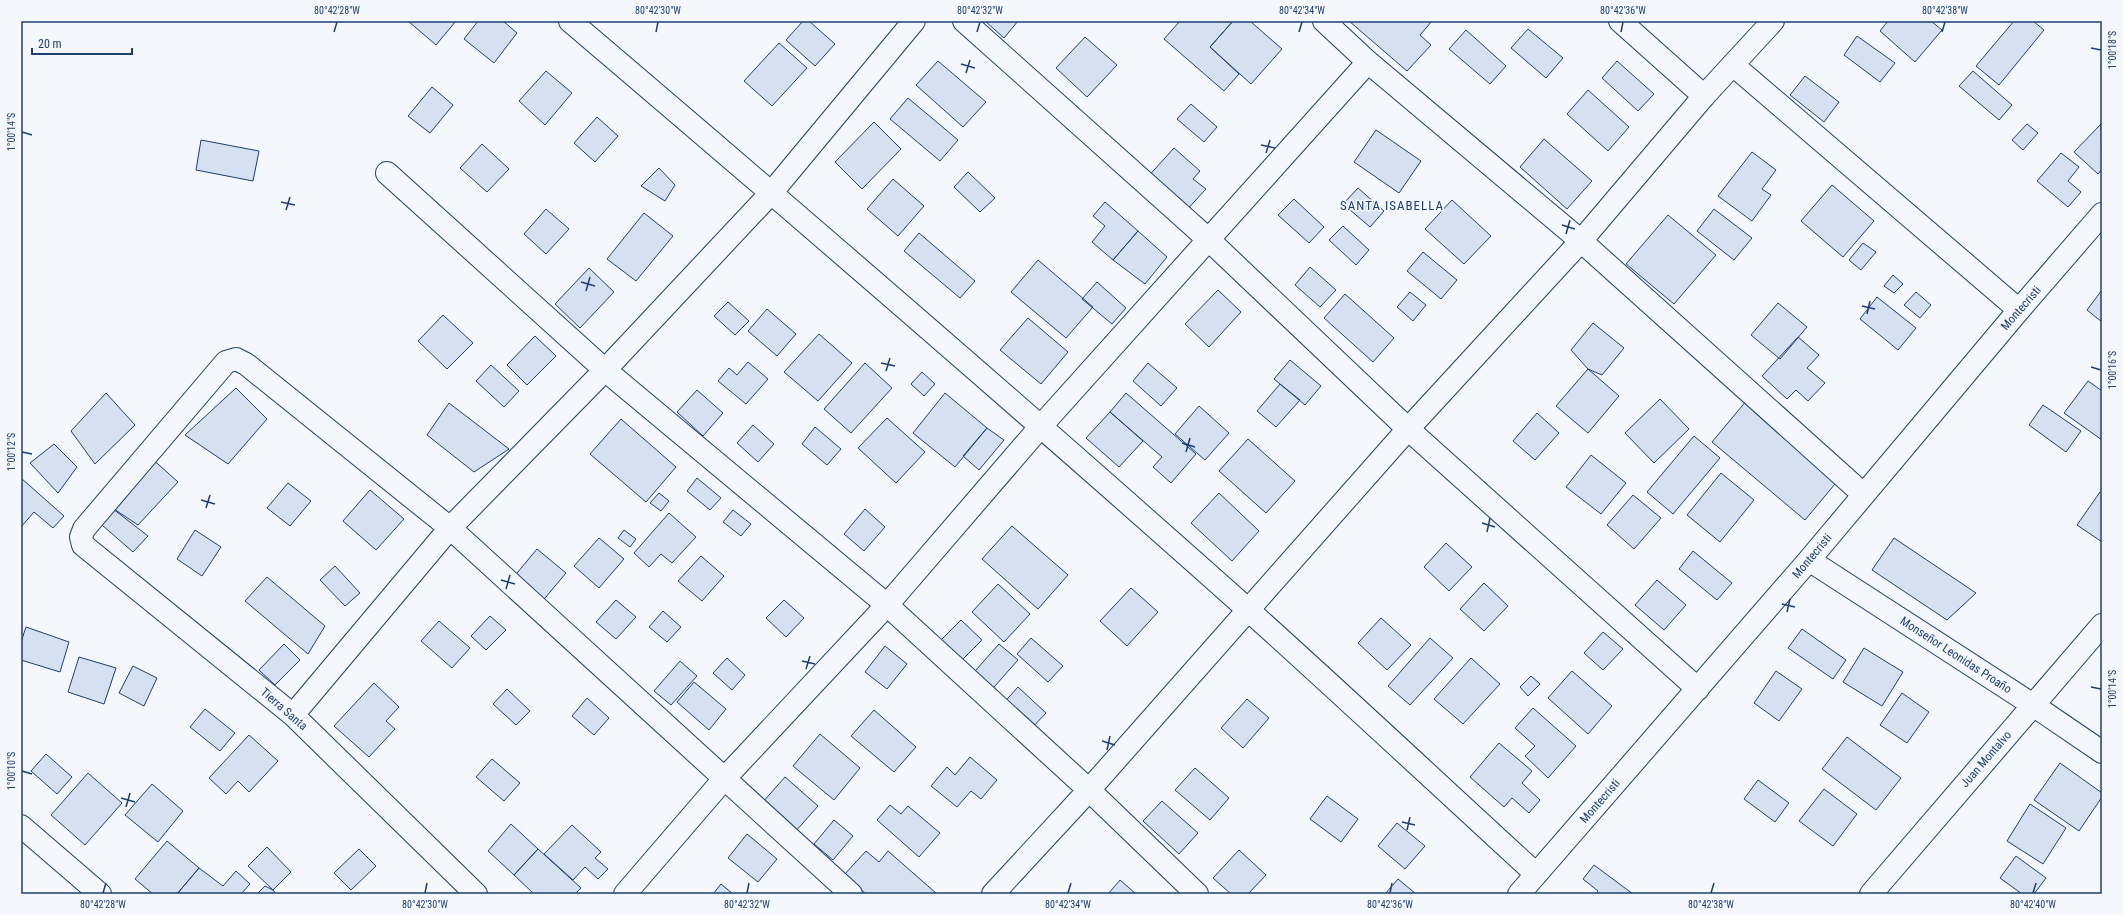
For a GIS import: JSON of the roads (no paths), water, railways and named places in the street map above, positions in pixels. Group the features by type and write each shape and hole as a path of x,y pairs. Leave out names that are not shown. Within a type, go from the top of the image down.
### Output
{"street":[{"path":"570,21 772,192 1041,426 1247,609 1536,874"},
{"path":"293,715 450,528 605,370 772,192 914,21"},
{"path":"964,21 1209,240 1408,429 1698,690"},
{"path":"1324,21 1368,62 1581,240 1863,494"},
{"path":"1620,21 1704,96"},
{"path":"993,894 1088,790 1408,429 1581,240 1704,96 1773,21"},
{"path":"625,894 724,780 887,605 1041,426 1368,62"},
{"path":"1733,65 2019,310"},
{"path":"387,173 605,370 887,605 1088,790 1197,894"},
{"name":"Montecristi","path":"1519,894 1698,690 2102,214"},
{"name":"Tierra Santa","path":"450,528 246,364 236,359 226,362 84,529 81,538 83,545 293,715 476,894"},
{"path":"450,528 724,780 851,894"},
{"name":"Monseñor Leonidas Proaño","path":"1809,560 2102,752"},
{"name":"Juan Montalvo","path":"1871,894 2102,624"},
{"path":"21,826 100,894"}],"district":[{"name":"SANTA ISABELLA","path":"1392,205"}]}
